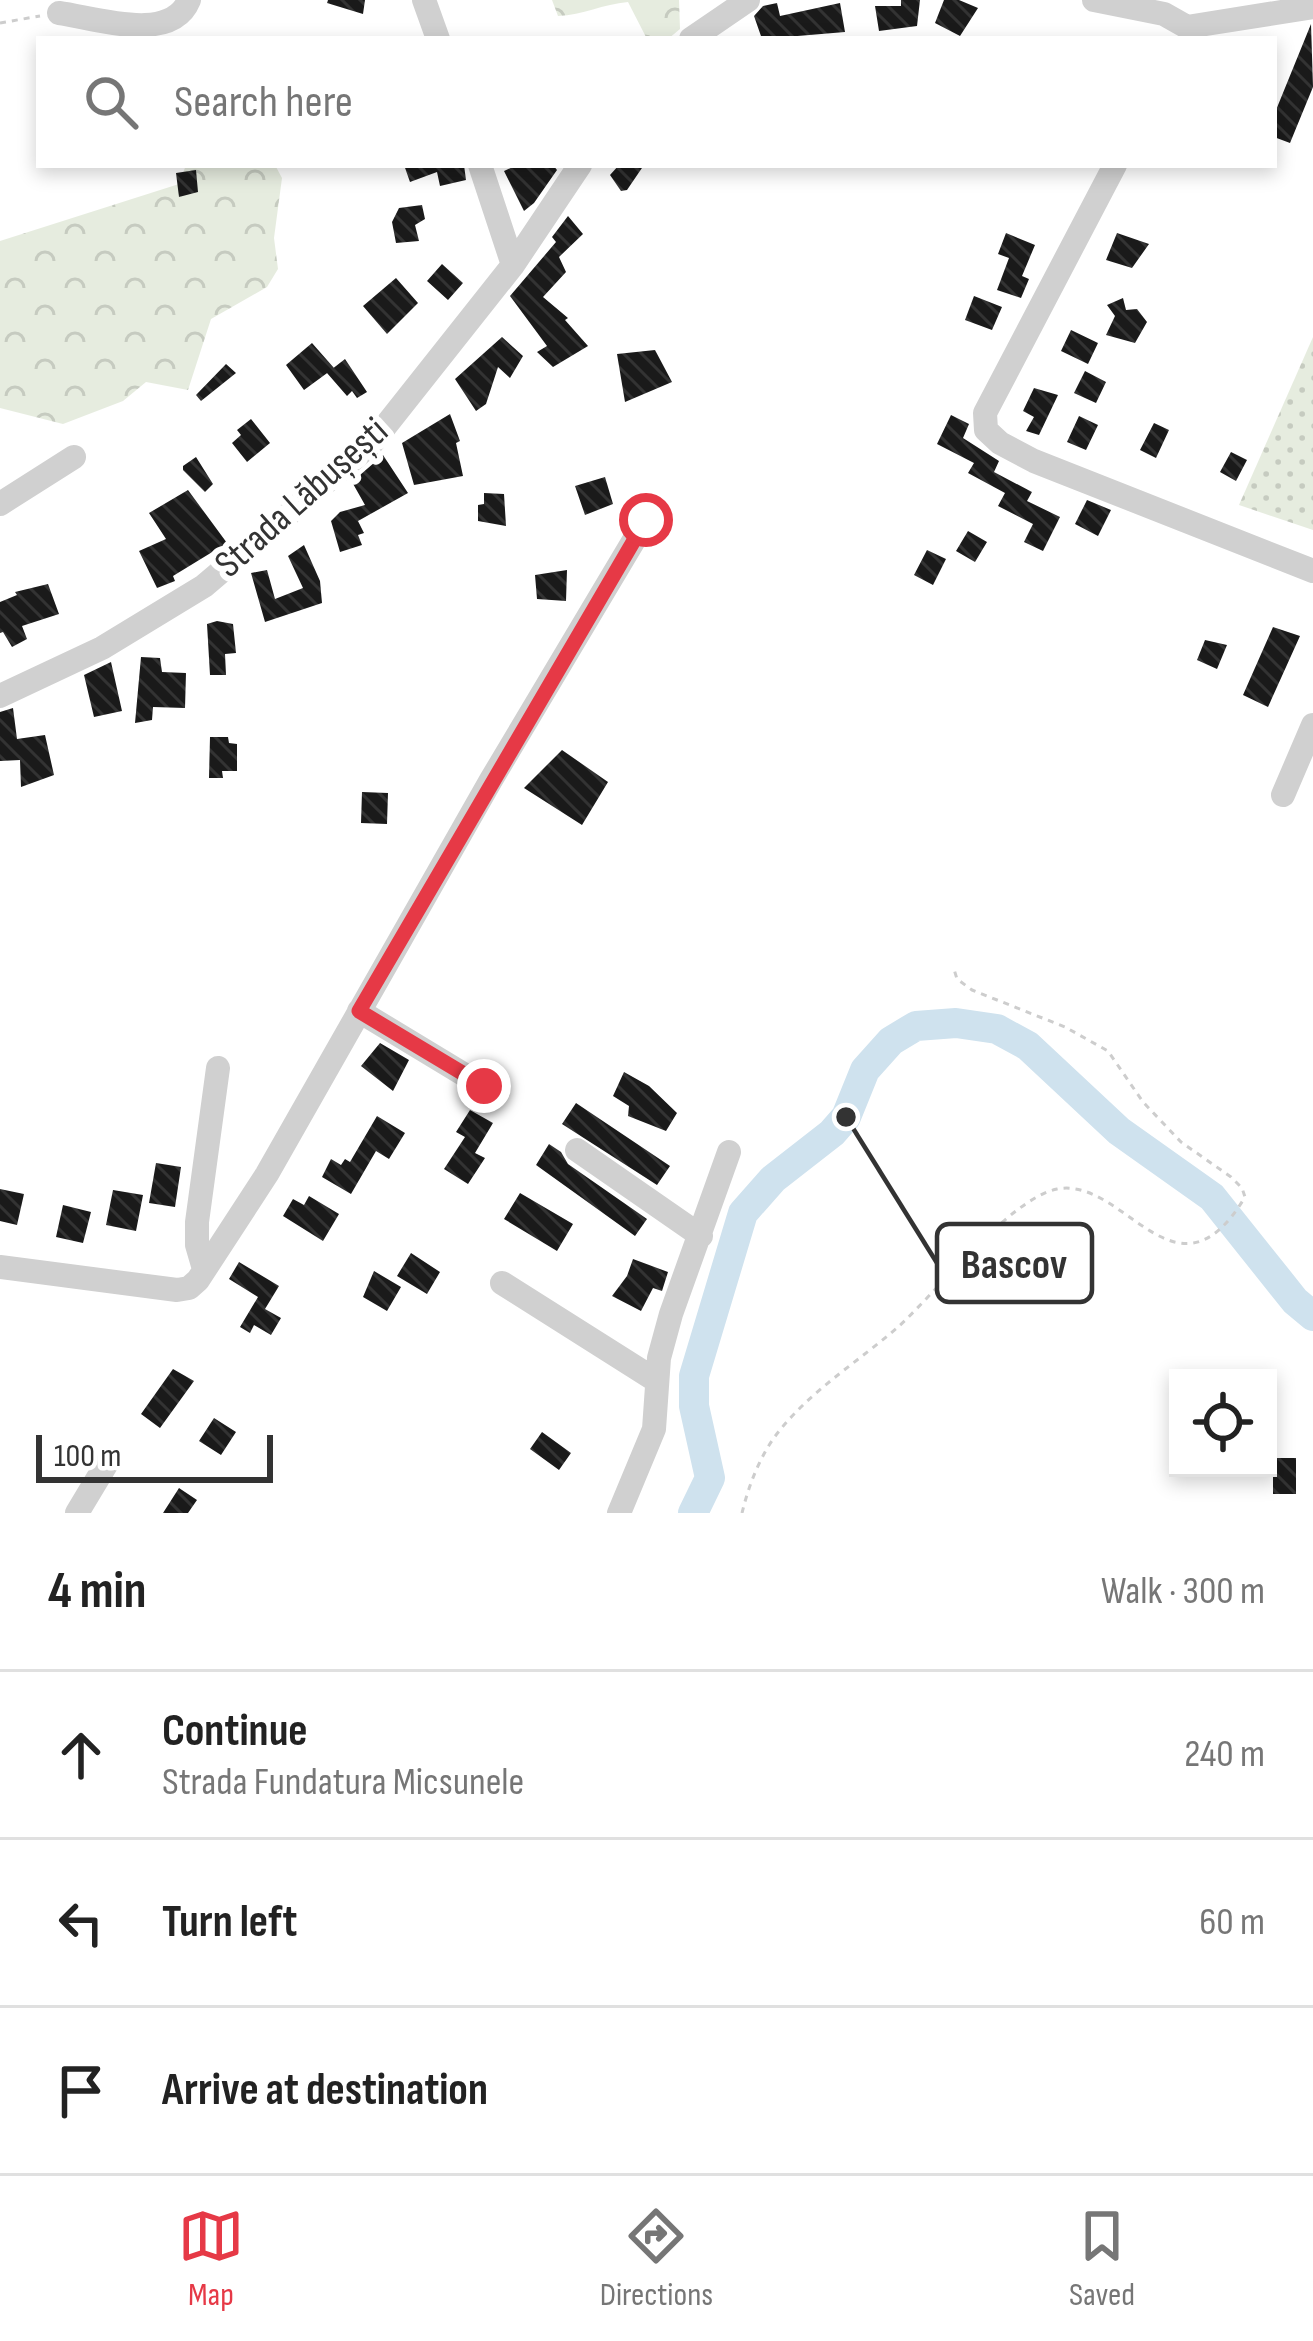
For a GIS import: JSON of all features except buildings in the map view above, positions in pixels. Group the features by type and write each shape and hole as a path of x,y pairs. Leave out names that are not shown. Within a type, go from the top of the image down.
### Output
{"street":[{"path":"59,13 159,25 180,16 188,0"},
{"path":"424,0 437,36"},
{"path":"695,36 748,0"},
{"path":"1094,0 1164,14 1184,33 1313,7"},
{"path":"481,168 513,265"},
{"name":"Strada Lăbușești","path":"0,696 102,648 204,586 372,443 513,265 578,168"},
{"path":"1113,168 985,413 986,430 1034,461 1313,571"},
{"path":"0,504 74,457"},
{"path":"0,1267 189,1288 267,1174 646,520"},
{"path":"1283,795 1313,725"},
{"path":"359,1011 484,1086"},
{"path":"204,1269 197,1222 218,1068"},
{"path":"577,1150 701,1235"},
{"path":"619,1513 654,1429 657,1381 670,1314 729,1152"},
{"path":"502,1283 657,1381"},
{"path":"76,1513 107,1462"}],"path":[{"path":"0,23 59,13"},
{"path":"742,1513 759,1464 781,1429 899,1326 1008,1218 1037,1198 1058,1189 1076,1190 1157,1235 1192,1244 1214,1234 1245,1197 1231,1177 1181,1142 1143,1102 1108,1051 1065,1027 972,990 957,979 952,966"}],"green space":[{"path":"552,0 679,0 680,29 672,36 645,36 628,2 558,16"},
{"path":"185,168 277,168 282,178 274,238 278,269 267,287 211,319 188,390 146,382 123,401 63,424 0,408 0,241 179,184"},
{"path":"1313,337 1313,530 1239,505"}],"waterway":[{"path":"693,1513 710,1478 694,1406 694,1376 743,1213 773,1179 832,1133 846,1117 865,1070 891,1041 916,1026 956,1023 997,1029 1028,1046 1119,1131 1212,1197 1295,1301 1313,1316"}],"place":[{"name":"Bascov","path":"846,1117"}],"route":[{"path":"484,1086 359,1011 646,520"}]}
